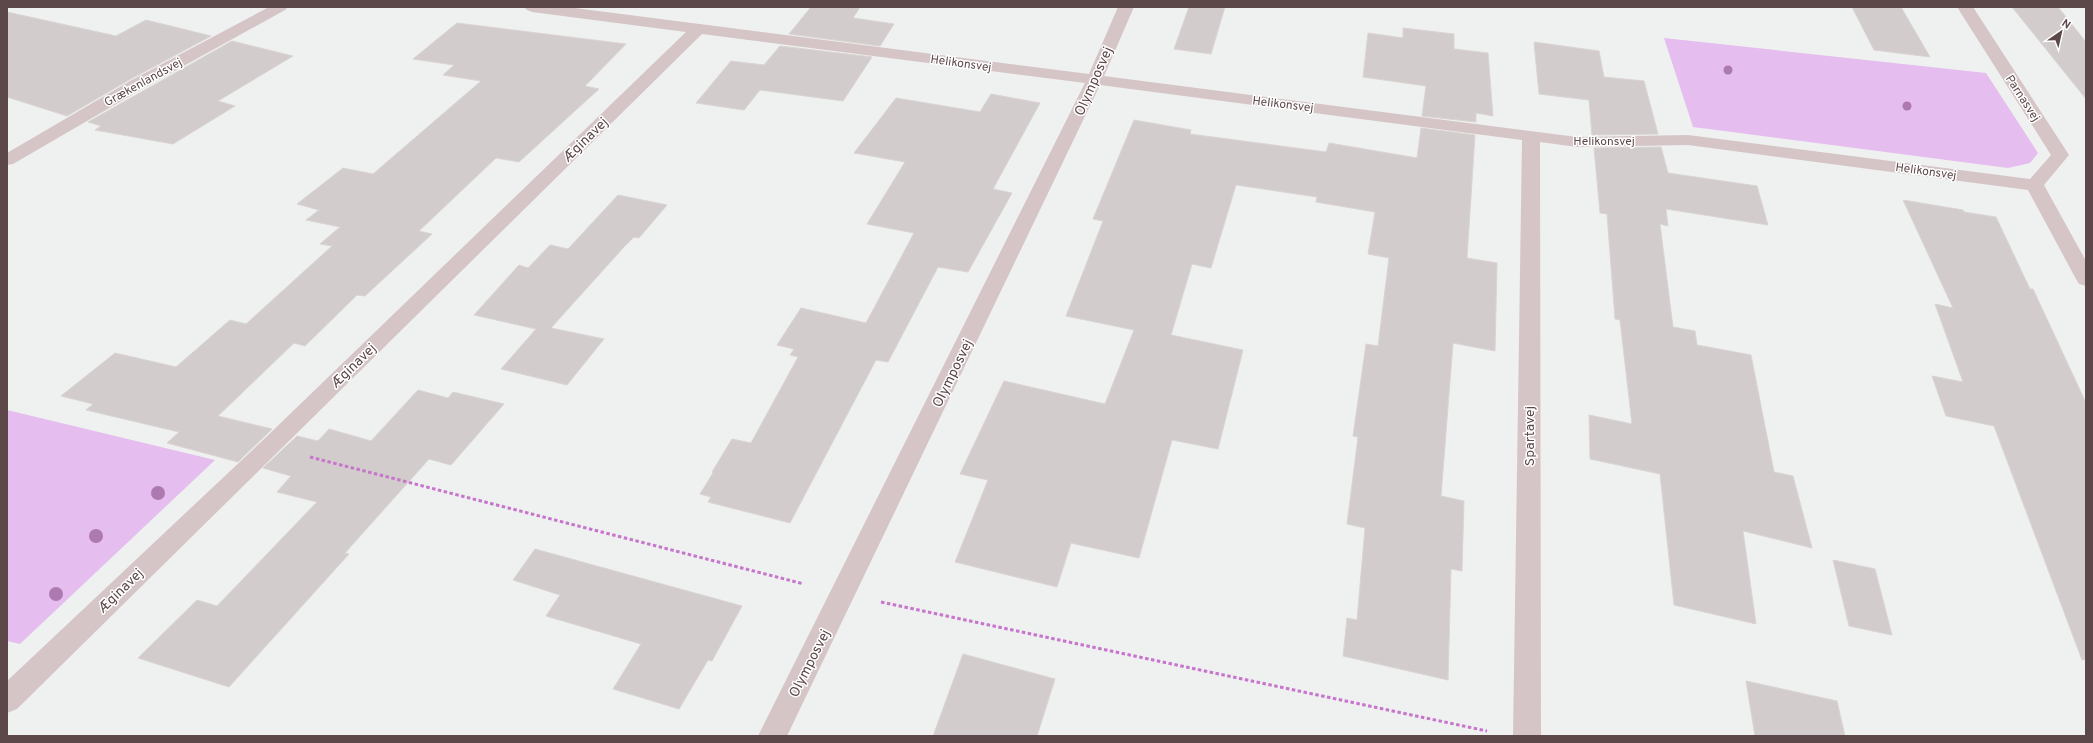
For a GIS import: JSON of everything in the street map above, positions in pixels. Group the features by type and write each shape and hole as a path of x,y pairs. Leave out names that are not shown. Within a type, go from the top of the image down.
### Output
{"street":[{"name":"Grækenlandsvej","path":"7,160 136,85 280,7"},
{"name":"Helikonsvej","path":"532,7 1094,81 1577,142 1688,140 2034,185"},
{"name":"Olymposvej","path":"772,736 1094,81 1126,7"},
{"name":"Parnasvej","path":"1965,7 2060,155 2034,185"},
{"name":"Æginavej","path":"7,700 270,447 698,29"},
{"name":"Spartavej","path":"1527,736 1531,136"},
{"path":"2034,185 2086,279"}],"path":[{"path":"270,447 843,594 1489,731"}],"shaded area":[{"path":"1664,38 1986,73 2038,153 2030,163 2008,168 1693,127"},
{"path":"7,410 215,460 20,644 7,641"}],"building":[{"path":"811,7 860,7 853,18 894,24 880,46 789,34"},
{"path":"1189,7 1225,7 1211,54 1174,49"},
{"path":"1852,7 1901,7 1930,57 1874,50"},
{"path":"2012,7 2058,7 2086,42 2086,99"},
{"path":"7,12 116,36 146,20 211,36 129,80 67,116 7,97"},
{"path":"457,23 626,44 585,86 599,89 519,162 496,158 419,231 432,234 365,296 357,295 305,346 294,343 218,416 272,429 238,462 167,443 179,432 86,410 93,404 61,396 115,353 176,367 230,320 246,324 332,246 320,244 340,227 306,220 319,210 297,204 343,168 373,174 481,81 443,75 454,65 413,59"},
{"path":"1403,28 1454,34 1454,49 1488,53 1493,116 1476,113 1476,122 1422,116 1426,86 1363,77 1368,33 1403,38"},
{"path":"232,41 293,56 218,101 235,106 173,144 95,130 101,126 88,122"},
{"path":"1534,42 1599,51 1604,77 1644,81 1658,134 1592,135 1589,100 1539,94"},
{"path":"780,46 872,57 843,101 760,90 744,110 696,103 731,61 764,65"},
{"path":"991,94 1040,103 993,189 1012,193 968,272 938,267 888,362 876,360 790,523 708,502 711,497 700,494 732,439 751,443 798,357 790,355 794,349 777,345 801,308 866,323 914,233 867,224 905,162 854,153 896,98 980,112"},
{"path":"1134,120 1191,130 1190,134 1326,152 1329,143 1417,158 1421,128 1475,135 1467,258 1497,263 1495,351 1453,343 1441,496 1464,501 1462,571 1451,569 1448,680 1343,656 1347,618 1357,620 1365,528 1347,524 1358,437 1353,436 1366,344 1378,346 1389,258 1368,254 1375,212 1316,202 1317,197 1236,185 1211,268 1192,264 1171,335 1243,350 1218,449 1172,440 1139,558 1071,543 1057,587 955,562 988,480 960,474 1004,381 1105,404 1134,330 1066,316 1103,221 1093,219"},
{"path":"1661,147 1668,173 1757,186 1768,225 1666,209 1668,226 1660,224 1673,327 1695,331 1697,345 1751,355 1774,472 1793,476 1812,548 1743,531 1756,624 1674,605 1660,474 1590,459 1589,415 1632,424 1620,320 1615,319 1607,214 1600,213 1594,148"},
{"path":"618,195 667,205 639,238 634,237 623,248 551,328 604,339 567,385 501,369 536,329 474,315 519,265 528,268 550,245 568,249"},
{"path":"1903,200 1996,217 2030,289 2033,289 2086,403 2086,659 2082,660 1994,426 1946,416 1932,376 1963,382 1935,304 1953,308"},
{"path":"418,390 448,398 453,392 504,404 451,465 429,459 345,553 349,554 229,687 138,658 197,600 217,606 317,502 277,492 291,476 263,468 297,436 318,441 329,429 371,441"},
{"path":"535,549 742,606 712,661 708,660 679,709 613,689 641,644 546,616 560,595 513,580"},
{"path":"1833,560 1875,569 1892,635 1849,626"},
{"path":"963,654 1055,679 1037,736 933,736"},
{"path":"1746,681 1837,701 1845,736 1755,736"}]}
